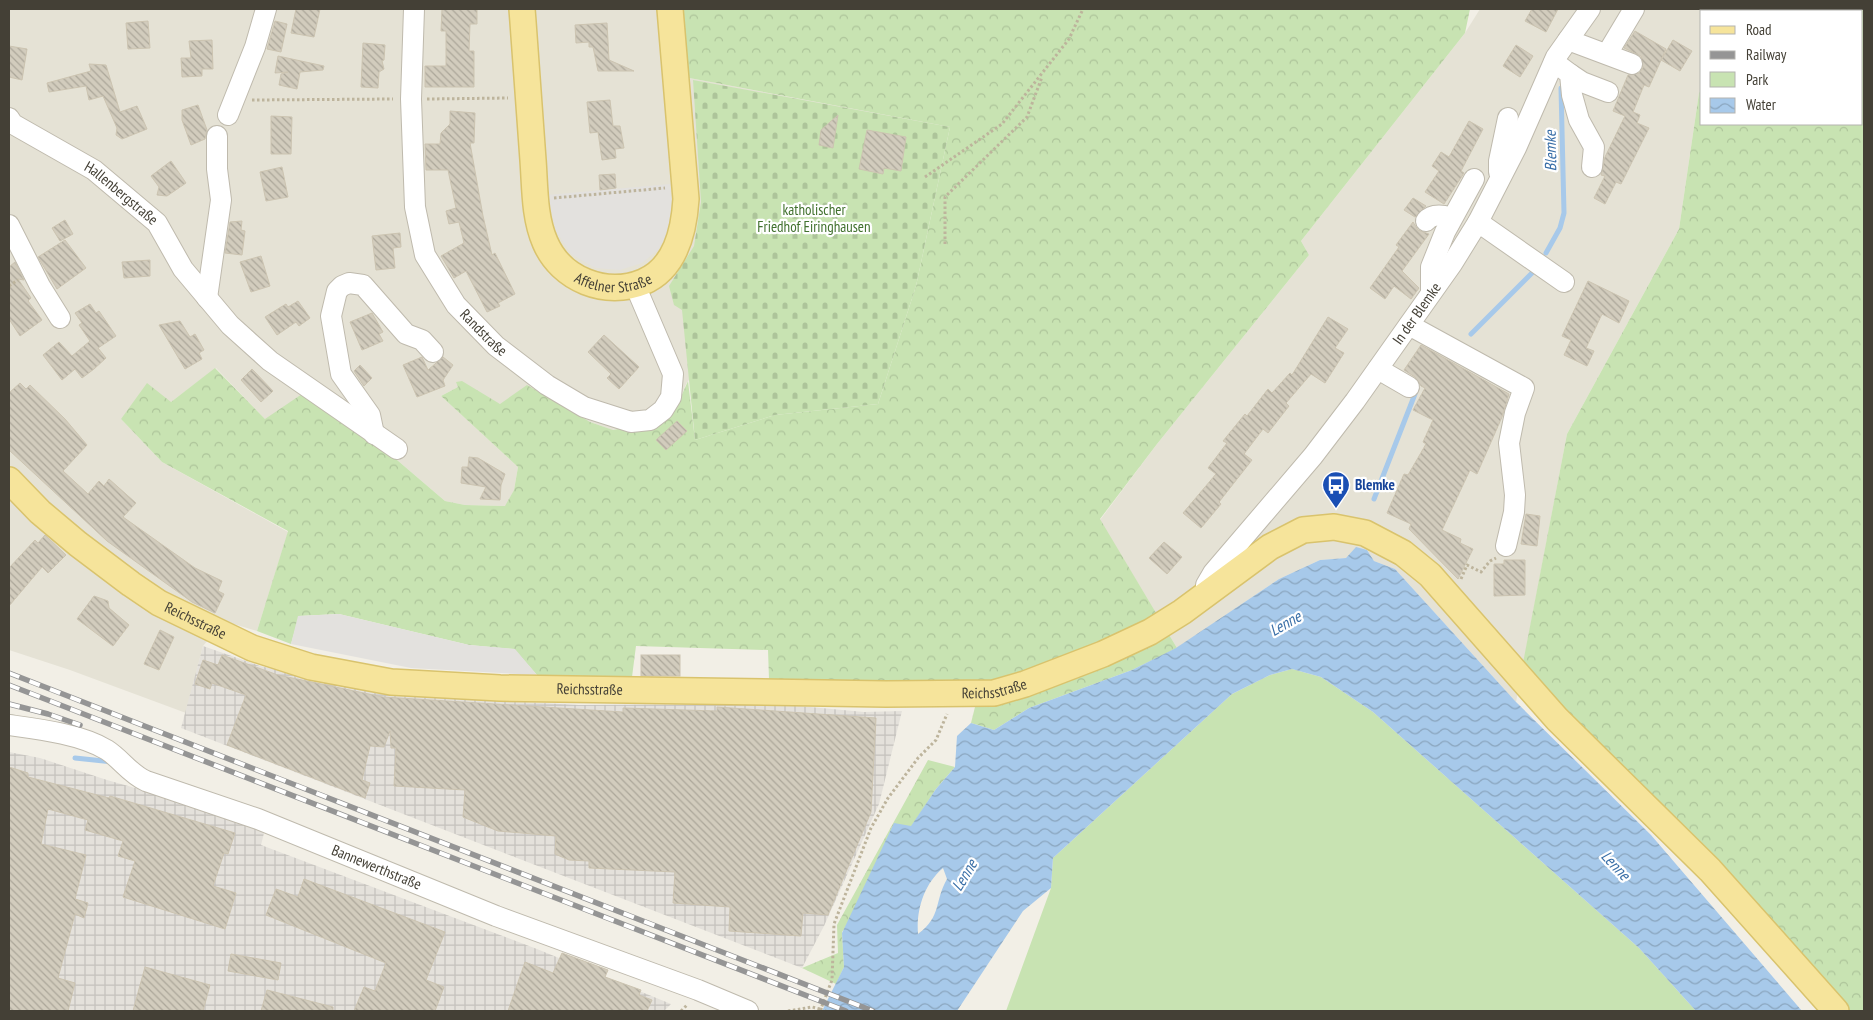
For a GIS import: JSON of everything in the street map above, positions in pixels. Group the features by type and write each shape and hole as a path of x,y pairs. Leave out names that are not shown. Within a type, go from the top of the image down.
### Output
{"main road":[{"name":"Affelner Straße","path":"522,9 538,212 545,242 552,254 570,274 590,284 616,287 635,285 660,270 670,260 678,245 685,217 685,187 670,9"},
{"name":"Reichsstraße","path":"9,480 40,512 78,544 159,603 252,648 312,667 391,682 500,688 994,693 1026,684 1103,654 1150,632 1270,547 1303,530 1334,527 1365,533 1403,553 1430,575 1557,719 1710,870 1836,1011"}],"street":[{"path":"228,115 237,87 255,47 266,9"},
{"name":"Randstraße","path":"414,9 410,99 415,207 425,255 456,305 496,346 547,385 584,407 631,422 650,420 663,410 671,397 673,374 635,285"},
{"name":"In der Blemke","path":"1206,593 1206,585 1213,574 1306,464 1378,368 1478,222 1562,68 1568,40 1590,9"},
{"path":"1607,54 1634,9"},
{"path":"1568,40 1632,64"},
{"path":"1562,68 1582,82 1608,92"},
{"path":"1562,68 1577,112 1594,148 1592,167"},
{"name":"Hallenbergstraße","path":"9,118 13,124 94,170 157,223 183,269 230,325 270,361 397,449"},
{"path":"1499,182 1499,161 1508,118"},
{"path":"207,298 221,200 217,169 217,136"},
{"path":"1431,291 1431,267 1450,224 1474,179"},
{"path":"1426,221 1439,215 1444,216 1450,224"},
{"path":"1478,222 1564,282"},
{"path":"9,225 40,286 60,318"},
{"path":"374,434 370,414 342,374 331,316 337,291 342,286 349,284 363,285 406,334 422,340 433,352"},
{"path":"1409,325 1524,388 1514,414 1509,443 1515,495 1514,512 1506,546"},
{"path":"1378,368 1409,387"},
{"name":"Bannewerthstraße","path":"9,724 48,731 93,744 108,751 128,770 146,781 258,819 496,916 698,990 748,1011"}],"path":[{"path":"925,176 1002,124 1069,39 1083,9"},
{"path":"945,244 945,196 1027,117 1043,74"},
{"path":"237,87 249,100 528,98"},
{"path":"553,198 685,187"},
{"path":"1462,577 1467,565 1481,572"},
{"path":"812,1011 819,1009 832,980 834,924 845,892 872,828 888,798 918,758 936,740 947,717 947,693"},
{"path":"788,1011 797,1008 826,1011"}],"shaded area":[{"path":"9,9 662,9 684,77 950,127 687,382 675,410 664,420 612,430 590,422 500,404 458,387 441,396 518,467 514,490 506,506 465,505 445,501 390,454 265,419 216,368 171,402 121,419 162,462 288,532 257,631 224,621 203,646 186,713 70,670 9,650"},
{"path":"1480,9 1751,9 1700,10 1700,91 1679,229 1567,434 1516,702 1395,569 1374,561 1367,550 1346,558 1320,560 1279,579 1177,648 1100,520 1157,444 1309,255 1301,241 1465,33"},
{"path":"670,184 672,206 665,238 658,250 642,263 620,270 595,268 571,254 556,231 547,195"},
{"path":"339,614 469,645 515,649 537,675 411,668 291,644 298,616"},
{"path":"203,646 260,666 388,695 579,705 778,704 864,712 902,711 879,804 824,926 802,968 181,728"},
{"path":"9,752 40,758 107,780 266,825 261,845 537,949 671,1004 664,1011 9,1011"}],"green space":[{"path":"677,9 1470,9 1465,33 1301,241 1309,255 1157,444 1100,519 1177,648 1132,670 1029,708 994,730 971,723 981,683 769,679 768,650 636,646 632,677 537,675 514,649 469,645 339,614 299,616 291,644 257,631 288,531 162,462 121,419 147,383 171,402 215,368 265,419 305,392 390,454 445,501 465,505 505,506 514,490 518,467 441,396 458,387 456,382 462,381 500,404 527,385 590,422 613,430 664,420 675,410 688,381 695,440 775,415 878,404 916,286 950,127 684,77"},
{"path":"1864,9 1864,1011 1841,1011 1522,668 1567,434 1679,229 1700,91 1700,125 1863,125 1863,10 1750,10"},
{"name":"katholischer Friedhof Eiringhausen","path":"693,80 950,127 916,286 878,404 775,415 695,440 682,310 674,305 669,286 694,246 701,202"},
{"path":"1292,669 1321,677 1373,712 1639,948 1696,1011 1006,1011 1051,888 1053,858 1232,694 1270,675"},
{"path":"928,760 955,767 936,789 842,932 844,967 836,984 802,968 838,953 837,925"}],"water":[{"name":"Lenne","path":"1356,547 1367,550 1374,561 1395,569 1516,702 1651,835 1802,1011 1696,1011 1639,948 1373,712 1321,677 1292,669 1270,675 1232,694 1053,858 1051,888 1023,911 957,1011 822,1011 844,967 842,933 894,823 911,826 936,789 955,767 957,736 971,723 994,730 1029,708 1132,670 1176,648 1279,579 1320,560 1346,558","holes":["943,868 947,879 931,921 918,934 918,916 926,890 936,874"]}],"building":[{"path":"296,9 320,9 314,37 291,33"},
{"path":"442,9 477,9 477,24 470,24 469,51 474,51 474,87 425,87 425,66 446,66 446,31 441,31"},
{"path":"1532,9 1558,9 1546,32 1525,21"},
{"path":"148,21 150,48 128,49 126,23"},
{"path":"275,21 287,24 281,52 267,49"},
{"path":"607,23 609,60 634,71 598,71 593,47 589,47 589,42 576,43 575,25"},
{"path":"1635,31 1666,49 1649,87 1644,85 1633,112 1640,115 1637,123 1649,128 1621,184 1616,182 1605,204 1594,198 1605,176 1601,175 1605,157 1625,116 1613,111 1628,75 1639,73 1643,68 1641,56 1624,48"},
{"path":"212,40 213,69 202,69 202,76 182,77 181,58 191,58 189,41"},
{"path":"1673,40 1692,51 1680,71 1661,60"},
{"path":"363,43 385,45 384,60 382,61 384,69 379,72 378,88 361,87"},
{"path":"1516,45 1533,56 1520,77 1503,66"},
{"path":"9,46 27,49 22,80 9,77"},
{"path":"278,56 324,66 323,70 300,72 297,89 279,85 281,74 288,72 275,73"},
{"path":"89,64 106,65 120,112 137,106 147,129 122,139 116,135 117,128 103,96 89,100 86,86 49,92 47,83 91,71"},
{"path":"610,100 613,126 620,126 624,148 615,149 616,158 602,160 598,132 590,133 587,102"},
{"path":"198,105 207,130 205,139 191,145 182,120 182,110"},
{"path":"450,111 475,113 474,143 470,143 483,216 492,255 495,253 515,294 498,303 500,306 487,312 466,271 454,278 441,256 464,243 459,222 449,224 446,211 456,208 448,170 426,170 425,144 440,144 441,133 450,124"},
{"path":"838,115 833,148 819,145 821,130"},
{"path":"271,116 292,117 291,154 271,154"},
{"path":"1469,121 1483,129 1461,171 1464,173 1444,204 1425,192 1439,171 1432,166 1441,152 1449,157"},
{"path":"867,130 906,137 901,171 884,168 883,174 859,169"},
{"path":"171,161 186,183 167,196 157,195 159,187 151,176"},
{"path":"282,167 288,197 266,201 260,172"},
{"path":"615,174 616,188 600,190 599,175"},
{"path":"1413,198 1426,206 1415,217 1404,210"},
{"path":"65,220 73,234 60,241 52,228"},
{"path":"242,221 241,230 245,231 242,255 225,253 230,222"},
{"path":"1413,222 1418,230 1429,234 1402,271 1419,288 1411,299 1394,286 1385,299 1370,288 1399,247 1396,245"},
{"path":"400,233 401,247 393,248 395,268 376,270 372,236"},
{"path":"65,240 86,268 57,289 38,257"},
{"path":"261,256 270,286 251,292 240,262"},
{"path":"150,260 150,276 124,278 122,262"},
{"path":"15,262 24,280 18,279 31,298 28,301 42,320 20,336 9,319 9,267"},
{"path":"1588,281 1629,301 1619,323 1602,314 1586,348 1594,351 1587,366 1564,355 1571,340 1562,336"},
{"path":"298,301 310,318 299,326 296,322 277,335 265,317 286,304 288,307"},
{"path":"90,304 96,313 99,311 116,336 98,348 106,358 94,369 82,378 75,369 62,380 43,355 59,342 72,356 90,341 79,325 82,323 75,313"},
{"path":"372,313 383,332 379,334 383,341 362,350 350,322"},
{"path":"1328,317 1348,329 1335,348 1344,353 1325,383 1311,374 1286,403 1289,406 1268,433 1263,429 1244,454 1252,460 1219,502 1221,504 1201,528 1183,513 1216,474 1208,468 1227,443 1223,441 1245,414 1247,416 1268,389 1272,393 1290,373 1292,375"},
{"path":"180,321 190,337 195,334 204,350 199,353 202,359 185,369 159,325"},
{"path":"604,335 639,367 619,389 607,378 611,374 588,352"},
{"path":"1421,345 1509,394 1502,417 1477,474 1470,470 1442,530 1461,539 1460,543 1473,549 1458,579 1409,529 1411,524 1387,513 1404,474 1408,475 1426,444 1423,442 1433,420 1413,410 1425,388 1421,386 1415,377 1404,370"},
{"path":"422,357 428,370 443,357 453,365 443,380 445,386 417,397 403,365"},
{"path":"360,365 372,378 364,386 354,371"},
{"path":"252,369 273,391 261,402 241,380"},
{"path":"20,383 26,389 30,385 65,419 87,445 63,471 88,494 99,481 104,486 109,479 136,503 123,517 195,568 222,581 218,591 224,594 215,613 192,602 107,541 9,450 9,393"},
{"path":"677,421 687,431 666,450 656,440"},
{"path":"469,457 478,458 505,474 501,485 500,500 480,499 486,487 461,483 462,467 468,467"},
{"path":"1526,514 1540,516 1537,546 1521,544"},
{"path":"45,535 66,555 48,573 42,567 9,606 9,568 35,540 38,543"},
{"path":"1164,542 1182,557 1167,574 1149,558"},
{"path":"1504,560 1525,560 1525,595 1494,596 1494,564 1504,564"},
{"path":"94,596 108,601 109,608 129,625 113,646 77,619"},
{"path":"160,630 174,637 159,670 144,664"},
{"path":"222,655 278,675 383,697 623,712 623,708 717,711 717,707 876,718 871,812 828,915 803,913 801,936 729,931 730,907 673,903 675,872 589,868 589,861 569,860 555,854 556,836 498,831 463,817 465,790 394,786 396,748 391,748 390,731 384,747 370,746 362,780 370,783 365,798 227,745 246,695 212,683 210,689 195,684 203,660 218,665"},
{"path":"641,655 680,655 680,676 641,676"},
{"path":"9,767 28,773 28,777 109,798 110,796 235,833 228,854 224,853 213,886 236,893 225,929 123,897 135,861 118,856 123,841 85,830 88,820 48,809 41,844 86,855 75,899 88,903 84,918 75,914 58,978 75,983 68,1011 9,1011"},
{"path":"304,879 445,932 426,980 444,987 435,1011 354,1011 364,987 375,991 386,963 266,915 276,889 298,897"},
{"path":"562,953 608,970 605,977 641,990 639,995 652,1000 647,1011 508,1011 525,962 553,973"},
{"path":"231,954 281,963 278,980 228,971"},
{"path":"145,967 210,985 203,1011 133,1011"},
{"path":"267,990 333,1007 333,1011 261,1011"}],"waterway":[{"name":"Blemke","path":"1546,253 1560,228 1564,213 1561,88"},
{"name":"Blemke","path":"1471,334 1533,272"},
{"name":"Blemke","path":"1374,499 1415,394"},
{"path":"75,758 113,762"}],"railway":[{"path":"9,673 873,1011"},
{"path":"9,685 846,1011"},
{"path":"9,704 80,725"}],"place":[{"name":"Blemke","path":"1336,509"}]}
